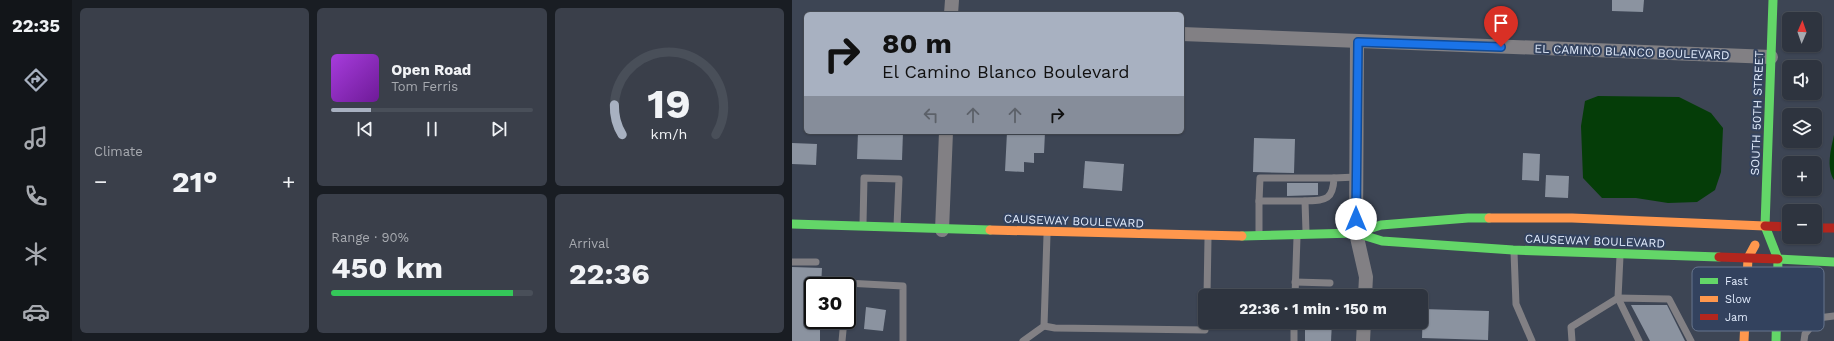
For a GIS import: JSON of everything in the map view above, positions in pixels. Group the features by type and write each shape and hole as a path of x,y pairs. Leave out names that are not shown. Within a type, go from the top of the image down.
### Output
{"main road":[{"name":"SOUTH 50TH STREET","path":"1773,0 1765,226 1778,259 1778,267"},
{"name":"CAUSEWAY BOULEVARD","path":"792,224 942,230 1208,237 1356,232 1381,225 1468,218 1572,218 1782,227"},
{"name":"SOUTH 50TH STREET","path":"1748,267 1748,258 1765,226"},
{"path":"1822,228 1834,228"},
{"name":"CAUSEWAY BOULEVARD","path":"1356,232 1382,241 1513,250 1834,262"},
{"name":"SOUTH 50TH STREET","path":"1744,331 1744,341"},
{"name":"SOUTH 50TH STREET","path":"1776,331 1776,341"}],"street":[{"path":"951,12 952,0"},
{"name":"EL CAMINO BLANCO BOULEVARD","path":"1184,34 1771,57"},
{"path":"1358,42 1356,232 1366,276 1365,289"},
{"path":"942,230 946,134"},
{"path":"1362,341 1363,329"}],"lane":[{"path":"1258,236 1260,178 1356,177"},
{"path":"863,227 864,178 899,179 897,228"},
{"path":"1259,201 1323,200 1328,198 1334,190 1334,178"},
{"path":"1296,289 1305,201"},
{"path":"1044,326 1048,233"},
{"path":"1207,289 1208,237"},
{"path":"1513,250 1516,304 1532,341"},
{"path":"1620,254 1618,298 1639,341"},
{"path":"792,262 816,262"},
{"path":"1296,282 1330,283"},
{"path":"856,284 903,286 903,341"},
{"path":"1572,341 1571,327 1618,298 1670,299 1691,341"},
{"path":"1824,317 1834,316"},
{"path":"1022,341 1044,326 1055,328 1205,329"},
{"path":"842,341 843,329"},
{"path":"1294,329 1294,341"},
{"path":"1804,341 1805,334 1807,331"}],"shaded area":[{"path":"1598,96 1679,97 1711,113 1723,128 1721,172 1715,190 1697,202 1668,203 1636,198 1602,198 1583,178 1581,126 1585,101"},
{"path":"1834,135 1834,180 1830,169 1830,164"}],"building":[{"path":"1612,0 1644,0 1643,12 1612,11"},
{"path":"858,134 903,134 902,160 857,159"},
{"path":"1007,134 1045,134 1044,153 1034,153 1034,163 1024,162 1024,172 1005,171"},
{"path":"1254,138 1295,139 1294,173 1253,172"},
{"path":"792,143 817,144 816,165 792,164"},
{"path":"1523,153 1540,154 1539,181 1522,180"},
{"path":"1085,161 1124,164 1122,191 1083,188"},
{"path":"1546,175 1569,176 1568,198 1545,197"},
{"path":"1287,183 1318,183 1318,195 1287,196"},
{"path":"792,267 822,268 822,277 804,277 804,329 820,329 820,341 792,341"},
{"path":"1631,305 1667,305 1685,341 1650,341"},
{"path":"866,307 886,310 883,331 864,329"},
{"path":"1428,309 1489,311 1488,340 1422,338 1422,329 1428,329"},
{"path":"1305,329 1332,329 1331,341 1305,341"}],"traffic: fast":[{"path":"1773,0 1765,226 1778,259 1778,267"},
{"path":"1242,236 1356,233 1381,225 1468,218 1489,218"},
{"path":"792,224 990,230"},
{"path":"1356,233 1382,241 1513,250 1719,257"},
{"path":"1778,259 1834,262"},
{"path":"1776,331 1776,341"}],"traffic: slow":[{"path":"1489,218 1572,218 1765,226"},
{"path":"990,230 1242,236"},
{"path":"1748,267 1748,258 1755,245"},
{"path":"1744,331 1744,341"}],"traffic: jam":[{"path":"1765,226 1782,227"},
{"path":"1822,228 1834,228"},
{"path":"1719,257 1778,259"}],"route":[{"path":"1356,219 1358,42 1501,47"}]}
